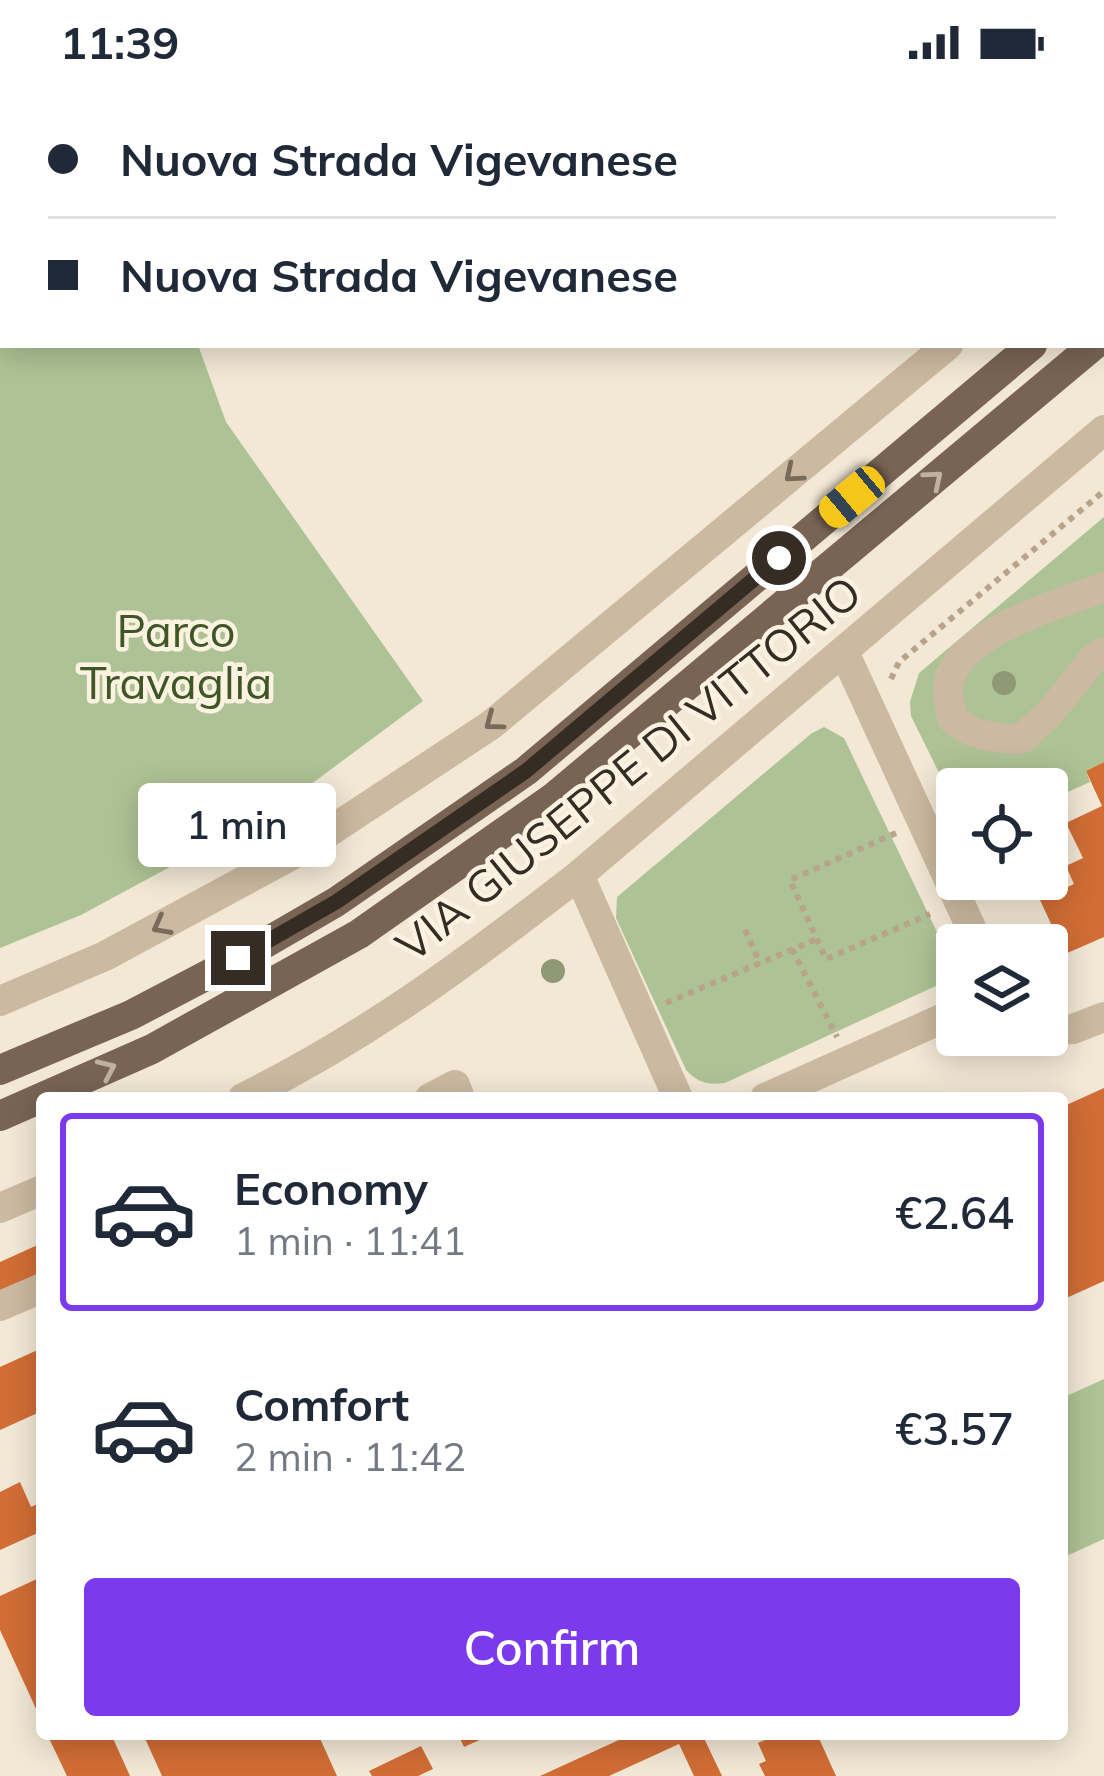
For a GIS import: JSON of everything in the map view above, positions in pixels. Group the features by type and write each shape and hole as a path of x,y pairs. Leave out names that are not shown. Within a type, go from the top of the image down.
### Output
{"main road":[{"path":"0,1070 130,1015 238,958 336,902 526,771 1029,348"},
{"path":"54,1092 152,1049 359,934 554,797 1090,348"},
{"path":"0,1116 36,1100"}],"street":[{"path":"0,1001 105,956 303,849 491,725 944,348"},
{"name":"VIA GIUSEPPE DI VITTORIO","path":"254,1092 371,1029 426,993 579,875 1104,430"},
{"path":"1104,587 1004,626 976,644 955,668 948,686 952,718 985,737 1022,740 1104,652"},
{"path":"844,652 969,924"},
{"path":"579,875 675,1092"},
{"path":"1068,1029 1104,1017"},
{"path":"779,1092 936,1021"},
{"path":"0,1208 36,1193"},
{"path":"0,1306 36,1291"}],"path":[{"path":"899,831 790,880 826,959 936,911"},
{"path":"745,930 760,963"},
{"path":"641,1014 817,939"},
{"path":"792,949 838,1039"}],"green space":[{"name":"Parco Travaglia","path":"0,348 199,348 226,422 423,701 279,808 81,915 0,948"},
{"path":"1104,517 1104,762 1086,771 1090,782 1068,792 1068,768 937,768 911,716 919,673"},
{"path":"824,727 844,738 936,930 936,986 725,1083 704,1082 686,1070 616,918 617,897"},
{"path":"1104,1379 1104,1539 1068,1555 1068,1395"}],"building":[{"path":"1104,762 1104,937 1068,953 1068,924 1051,924 1040,900 1068,900 1068,887 1074,884 1068,865 1083,858 1068,822 1102,806 1086,771"},
{"path":"1104,1088 1104,1281 1068,1297 1068,1104"},
{"path":"36,1246 36,1279 0,1294 0,1262"},
{"path":"36,1351 36,1414 0,1430 0,1367"},
{"path":"20,1482 31,1507 36,1505 36,1534 0,1550 0,1492"},
{"path":"36,1579 36,1709 0,1630 0,1596"},
{"path":"50,1740 114,1740 130,1776 67,1776"},
{"path":"146,1740 321,1740 337,1776 162,1776"},
{"path":"619,1740 705,1740 722,1776 694,1776 679,1744 609,1776 540,1776"},
{"path":"820,1740 836,1776 765,1776 759,1764 766,1761 758,1743"},
{"path":"421,1746 433,1769 418,1776 372,1776 369,1771"}],"route":[{"path":"238,958 336,902 526,771 779,558"}]}
